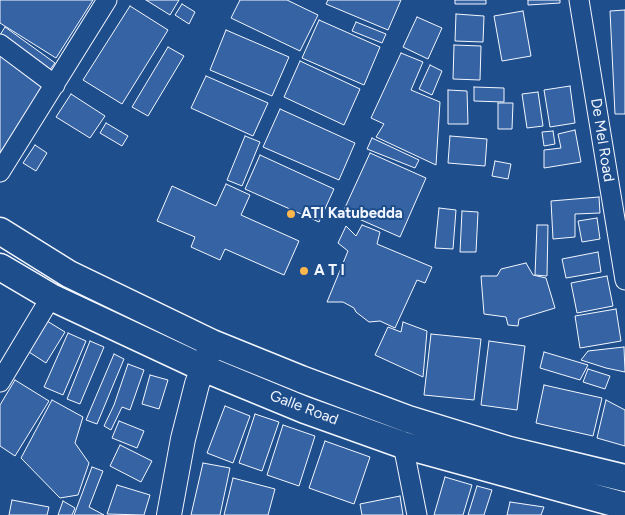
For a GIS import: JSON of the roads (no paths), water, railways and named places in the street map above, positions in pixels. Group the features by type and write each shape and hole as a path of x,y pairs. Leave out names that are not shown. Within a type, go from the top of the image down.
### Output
{"highway":[{"path":"0,231 69,274 212,343 301,379 408,419 509,450 625,478"},
{"name":"Galle Road","path":"0,267 51,297 203,368 306,410 403,445 625,506"}],"main road":[{"path":"169,515 183,439 212,343"}],"street":[{"path":"0,172 107,0"},
{"name":"De Mel Road","path":"580,0 625,280"},
{"path":"0,44 55,85"},
{"path":"0,382 51,297"},
{"path":"403,445 417,515"}],"place":[{"name":"ATI Katubedda","path":"291,214"},
{"name":"A T I","path":"304,271"}]}
